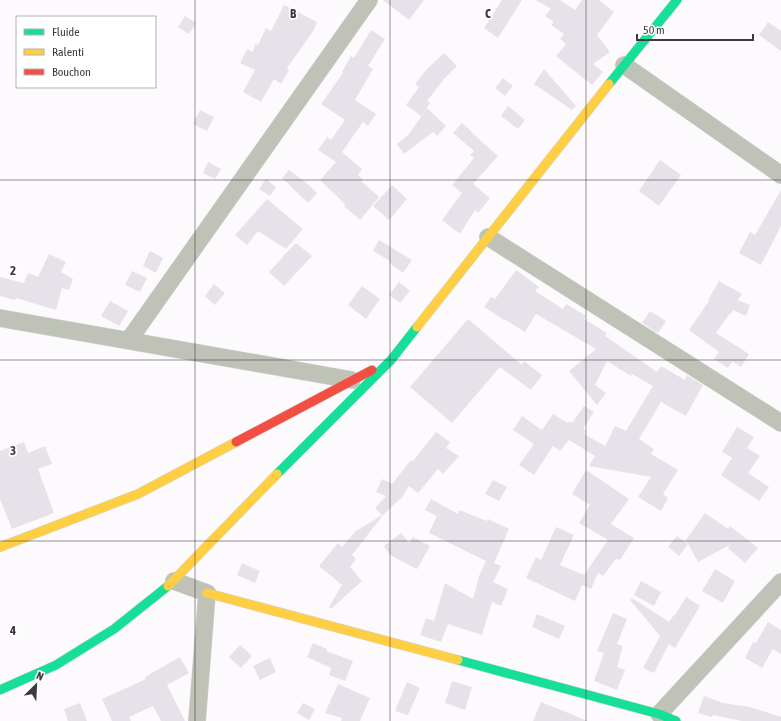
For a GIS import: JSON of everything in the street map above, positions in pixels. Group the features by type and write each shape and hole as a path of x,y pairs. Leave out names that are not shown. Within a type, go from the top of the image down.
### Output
{"main road":[{"path":"0,690 56,665 114,629 174,580 258,493 391,360 624,64 677,0"},
{"path":"0,547 138,494 391,360"},
{"path":"207,593 659,714 676,721"}],"street":[{"path":"129,340 369,0"},
{"path":"624,64 781,175"},
{"path":"488,237 781,423"},
{"path":"0,318 352,380"},
{"path":"174,580 207,593 197,721"},
{"path":"659,714 781,582"}],"building":[{"path":"383,0 424,0 409,20"},
{"path":"502,0 522,0 498,38 484,28"},
{"path":"536,0 560,0 575,10 582,0 599,0 614,12 597,35 610,52 593,64 603,72 592,85 556,56 566,44 560,39 564,34 551,25 554,22 545,16 551,9"},
{"path":"284,5 317,22 314,30 287,68 289,70 281,84 274,79 261,102 243,92 255,70 240,63 247,49 253,52 255,44 258,45 266,28 271,31"},
{"path":"185,16 196,23 189,34 178,27"},
{"path":"768,22 781,31 781,51 759,35"},
{"path":"371,30 385,39 368,66 373,69 355,100 376,114 368,126 363,122 342,152 362,169 358,175 363,179 361,181 379,197 360,220 344,206 345,204 320,180 336,162 318,150 327,137 331,140 345,120 321,104 343,73 342,72 351,56 354,58"},
{"path":"444,53 457,66 444,79 427,101 430,103 421,116 406,105 419,87 415,84 426,70"},
{"path":"544,69 576,106 572,110 534,84"},
{"path":"503,78 513,86 505,96 495,88"},
{"path":"508,106 525,120 518,129 501,116"},
{"path":"427,108 446,126 437,136 433,132 404,154 397,144 409,134"},
{"path":"200,110 214,117 207,131 193,124"},
{"path":"462,123 498,156 473,184 490,198 478,213 475,210 460,234 442,220 462,193 452,185 474,158 470,155 474,151 453,133"},
{"path":"660,160 681,175 659,206 639,191"},
{"path":"208,162 221,169 215,179 203,173"},
{"path":"289,170 317,193 308,203 282,178"},
{"path":"266,179 276,187 270,196 259,189"},
{"path":"392,185 407,199 389,220 373,206"},
{"path":"781,190 781,226 761,265 739,253 750,232 755,235"},
{"path":"267,199 303,229 286,249 258,231 247,245 235,235"},
{"path":"379,240 412,260 403,273 389,263 390,261 373,251"},
{"path":"296,243 312,256 284,286 269,272"},
{"path":"150,251 163,258 156,273 143,266"},
{"path":"49,254 66,262 61,272 73,279 69,290 62,288 56,310 16,298 15,300 0,296 0,277 24,283 28,273 38,277"},
{"path":"516,270 539,287 535,291 563,309 566,304 586,316 584,319 607,333 605,336 657,372 661,366 685,380 687,375 703,385 686,416 661,402 639,439 654,449 651,454 678,470 663,494 668,498 661,511 638,497 651,477 589,466 595,456 569,440 560,451 553,446 534,475 519,465 534,444 513,430 522,416 542,430 553,414 568,423 569,421 572,423 584,406 594,412 583,429 586,431 584,434 605,446 615,426 626,431 653,386 632,374 631,376 607,361 595,385 606,393 597,405 569,371 596,349 536,314 525,332 484,307 491,297 495,299"},
{"path":"132,271 147,278 140,292 125,285"},
{"path":"719,281 742,294 738,300 750,305 746,316 733,310 716,333 749,354 741,367 732,361 728,368 714,359 719,352 689,330 709,301 708,300"},
{"path":"399,282 410,291 400,303 389,295"},
{"path":"214,284 225,293 215,305 205,296"},
{"path":"362,286 380,299 366,319 348,305"},
{"path":"110,301 128,311 119,326 101,316"},
{"path":"650,311 666,321 658,333 642,323"},
{"path":"468,319 522,365 524,361 542,375 531,390 500,367 452,423 410,387"},
{"path":"737,427 754,437 747,448 760,456 748,473 769,487 759,501 721,475 732,458 722,452"},
{"path":"436,432 450,442 446,448 459,456 443,474 438,469 418,493 409,486 401,499 383,515 352,555 356,559 350,567 362,581 331,609 329,607 342,585 319,566 338,543 342,547 356,531 382,515 375,508 386,496 376,492 382,479 392,484"},
{"path":"24,442 28,453 45,446 52,464 38,469 54,513 12,529 0,499 0,451"},
{"path":"586,470 629,499 611,524 634,538 620,560 616,559 603,576 598,573 591,589 582,585 575,601 526,578 536,557 541,560 556,527 574,535 560,565 584,575 608,540 579,523 590,505 572,494"},
{"path":"493,480 507,487 499,501 485,494"},
{"path":"431,499 458,514 459,510 487,521 488,519 509,529 494,563 501,566 493,582 508,589 501,606 492,602 482,635 448,624 441,642 420,635 426,618 434,621 445,583 473,599 479,576 486,561 429,533 437,516 425,510"},
{"path":"705,513 728,529 730,526 758,548 745,563 728,548 730,545 698,562 686,540"},
{"path":"401,533 409,543 413,537 430,546 417,569 390,555 384,546"},
{"path":"677,536 688,544 679,556 668,547"},
{"path":"242,563 260,571 255,583 237,575"},
{"path":"715,569 735,581 723,603 702,591"},
{"path":"641,581 661,592 654,606 634,595"},
{"path":"686,597 700,606 675,648 669,644 654,673 643,668 660,636 630,600 632,598 669,622"},
{"path":"613,613 627,619 617,644 623,646 617,667 625,670 617,690 594,681 604,653 597,651"},
{"path":"537,614 565,626 559,639 532,627"},
{"path":"768,622 781,630 781,654 773,649 762,668 745,658 753,642 756,643"},
{"path":"313,643 327,649 326,651 353,661 345,681 329,675 331,668 307,657"},
{"path":"240,645 252,656 241,668 229,657"},
{"path":"180,657 189,673 167,685 185,721 161,721 153,706 129,717 131,721 112,721 102,699 146,679 145,677"},
{"path":"270,658 276,672 260,680 253,666"},
{"path":"452,681 472,687 465,710 445,703"},
{"path":"407,682 420,688 408,715 395,711"},
{"path":"338,684 370,698 360,721 341,721 342,718 325,713"},
{"path":"704,696 723,703 750,707 781,717 781,721 742,721 713,715 712,717 698,713"},
{"path":"541,702 588,721 533,721"},
{"path":"80,703 87,721 68,721 64,709"},
{"path":"303,703 315,709 309,720 297,713"}],"traffic: fast":[{"path":"609,84 677,0"},
{"path":"277,474 391,360 417,327"},
{"path":"0,690 56,665 114,629 168,586"},
{"path":"458,660 659,714 676,721"}],"traffic: slow":[{"path":"417,327 609,84"},
{"path":"0,547 138,494 236,442"},
{"path":"168,586 277,474"},
{"path":"207,593 458,660"}],"traffic: jam":[{"path":"236,442 372,370"}]}
